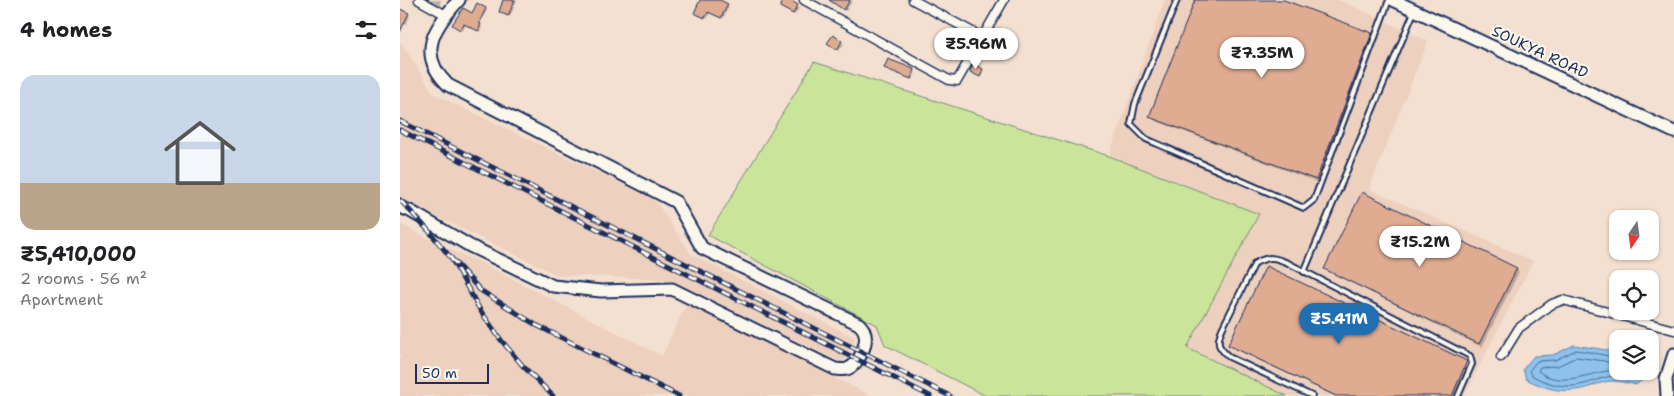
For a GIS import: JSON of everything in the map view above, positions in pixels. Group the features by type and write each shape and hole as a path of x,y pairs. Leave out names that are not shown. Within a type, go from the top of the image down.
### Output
{"main road":[{"path":"400,207 470,246 553,286 601,291 672,288 835,369 846,370 859,360 865,340 864,332 859,324 702,248 676,202 448,85 438,75 432,61 430,47 434,33 459,0"},
{"name":"SOUKYA ROAD","path":"1391,0 1674,132"},
{"path":"1667,396 1666,379 1674,354"}],"street":[{"path":"419,0 446,15"},
{"path":"804,0 949,80 958,81 1002,0"},
{"path":"913,0 982,38"},
{"path":"1501,357 1519,328 1552,304 1563,300 1674,330"}],"lane":[{"path":"1177,0 1135,104 1131,124 1146,140 1304,208 1314,200 1391,0"},
{"path":"1304,272 1415,10"},
{"path":"1312,396 1229,357 1220,349 1218,340 1256,263 1266,258 1274,258 1304,272 1470,356 1471,368 1458,396"}],"shaded area":[{"path":"1165,0 1339,0 1428,41 1369,189 1533,261 1464,396 1287,396 1187,348 1258,214 1109,156"},
{"path":"400,41 434,94 655,200 691,254 855,338 843,363 695,291 662,279 558,275 400,199"},
{"path":"400,224 436,243 477,261 662,356 687,303 871,396 400,396"}],"green space":[{"path":"814,62 1109,156 1259,214 1187,348 1287,396 986,396 885,345 877,325 708,235"}],"water":[{"path":"1574,345 1607,350 1609,351 1609,380 1642,380 1636,385 1610,381 1583,389 1567,391 1547,388 1526,379 1523,369 1534,356 1553,355"}],"building":[{"path":"503,0 515,0 508,16 499,12"},
{"path":"700,0 720,0 728,4 721,18 708,12 705,18 694,13"},
{"path":"784,0 790,0 798,5 793,14 780,7"},
{"path":"829,0 850,0 844,10"},
{"path":"1195,0 1284,0 1372,33 1316,180 1149,117"},
{"path":"477,3 486,8 479,23 481,24 478,31 464,24 460,30 452,25 463,8 472,13"},
{"path":"400,9 409,13 400,32"},
{"path":"956,32 972,41 964,56 948,46"},
{"path":"833,35 842,41 837,50 827,43"},
{"path":"888,59 914,69 911,79 884,68"},
{"path":"973,64 983,69 980,77 970,72"},
{"path":"1362,192 1517,268 1479,344 1324,269"},
{"path":"1266,266 1467,361 1452,396 1336,396 1228,345"}],"railway":[{"path":"400,121 950,396"},
{"path":"400,130 930,396"},
{"path":"400,200 451,258 480,310 501,340 523,366 553,396"},
{"path":"451,258 480,290 536,325 679,396"}]}
